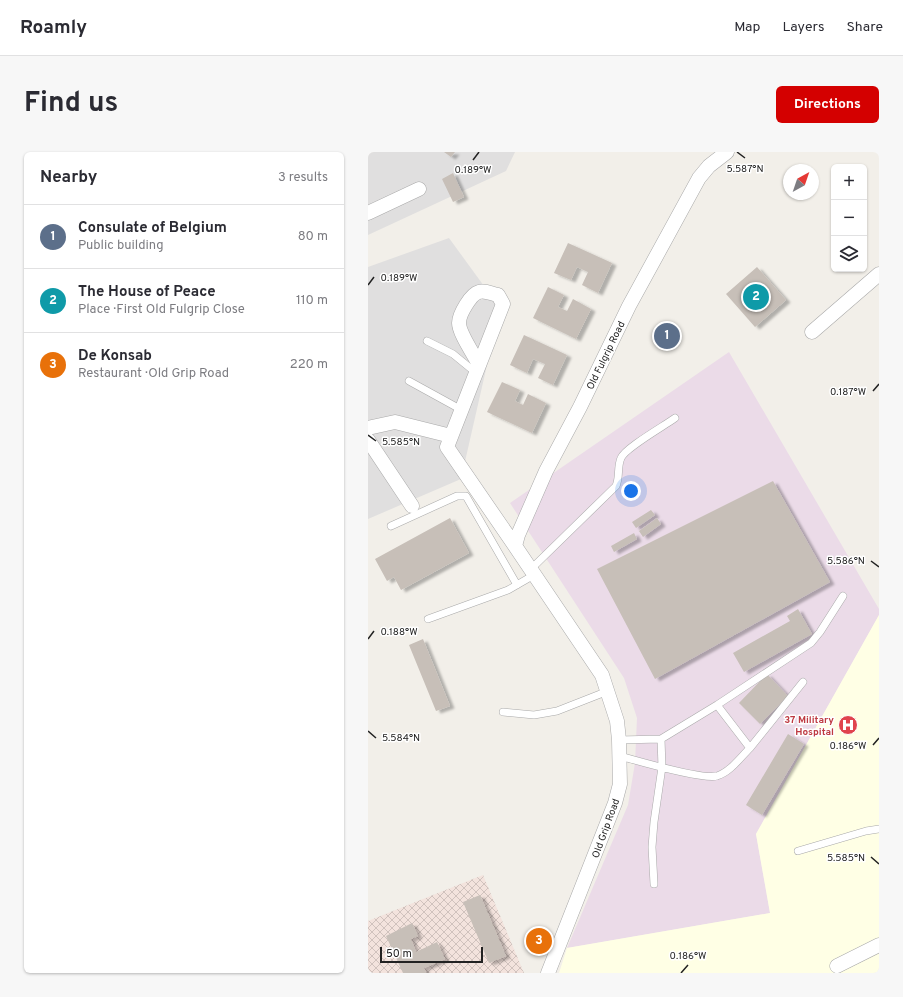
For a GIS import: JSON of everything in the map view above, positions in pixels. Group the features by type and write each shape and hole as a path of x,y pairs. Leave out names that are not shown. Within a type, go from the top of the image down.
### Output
{"street":[{"name":"Old Fulgrip Road","path":"517,540 546,471 580,408 629,306 699,178 709,166 726,153"},
{"path":"368,213 419,189"},
{"path":"812,332 879,274"},
{"path":"368,428 395,422 451,436 477,367"},
{"name":"Old Grip Road","path":"451,436 447,447 517,540 533,572 602,676 617,721 620,756 620,784 615,803 548,973"},
{"path":"368,440 412,506"},
{"path":"837,966 879,945"}],"lane":[{"path":"427,341 477,367"},
{"path":"409,381 460,409"},
{"path":"428,619 508,590 517,585 533,572 616,486 619,465 624,453 675,418"},
{"path":"390,526 457,496 466,496 517,585"},
{"path":"619,740 661,739 717,705 811,642 820,632 844,596"},
{"path":"620,756 691,774 716,776 732,767 750,748 804,682"},
{"path":"503,712 534,715 557,711 608,691"},
{"path":"717,705 750,748"},
{"path":"654,884 652,847 662,766 661,739"},
{"path":"798,851 866,831 879,829"}],"shaded area":[{"path":"368,152 515,152 506,171 368,235"},
{"path":"449,238 500,308 461,479 368,519 368,267"},
{"path":"729,352 879,609 879,615 756,834 770,913 567,948 628,805 635,763 637,718 624,678 510,503"},
{"name":"37 Military Hospital","path":"879,615 879,973 559,973 567,948 770,913 756,834"},
{"path":"483,875 524,973 368,973 368,921"}],"building":[{"path":"444,152 455,152 451,157"},
{"path":"453,173 464,197 453,202 442,179"},
{"path":"568,243 612,263 598,293 582,285 588,272 577,267 571,280 554,273"},
{"path":"757,267 786,300 755,327 726,294"},
{"path":"548,287 564,295 558,307 567,311 573,299 591,309 576,339 533,318"},
{"path":"524,335 567,355 553,385 538,378 545,364 533,359 527,373 510,365"},
{"path":"502,382 520,390 515,401 523,405 528,394 546,403 532,433 487,412"},
{"path":"773,481 830,582 655,679 597,569"},
{"path":"651,510 655,515 636,528 632,522"},
{"path":"450,518 469,553 401,590 394,577 387,581 375,559"},
{"path":"657,518 661,524 643,537 639,531"},
{"path":"634,533 637,539 614,552 611,546"},
{"path":"798,609 812,634 744,672 733,653 790,621 787,616"},
{"path":"423,639 450,706 436,711 409,645"},
{"path":"767,674 788,696 760,724 739,703"},
{"path":"788,734 804,744 762,815 746,805"},
{"path":"480,895 506,956 489,963 463,902"},
{"path":"412,923 418,936 411,939 416,952 437,942 445,959 424,968 426,973 403,973 386,936"}],"place":[{"name":"The House of Peace","path":"756,297"},
{"name":"Consulate of Belgium","path":"667,336"},
{"name":"37 Military Hospital","path":"848,725"},
{"name":"De Konsab","path":"539,941"}]}
